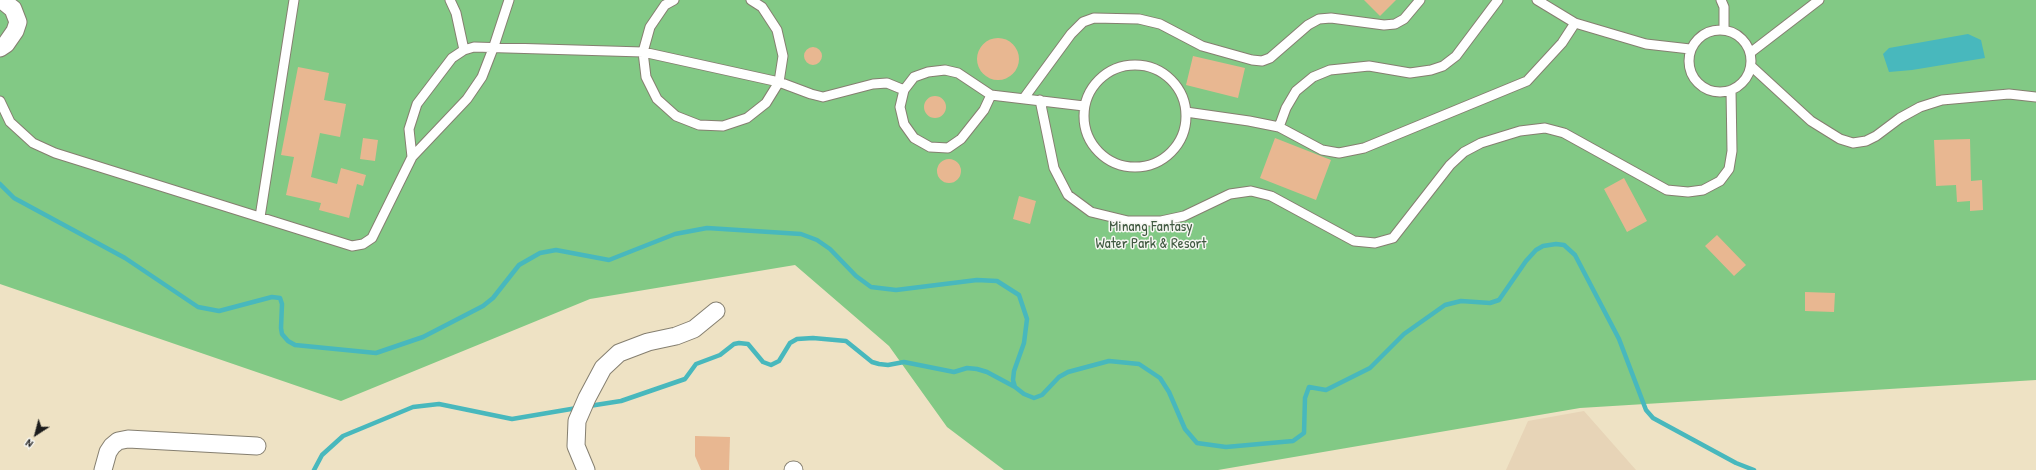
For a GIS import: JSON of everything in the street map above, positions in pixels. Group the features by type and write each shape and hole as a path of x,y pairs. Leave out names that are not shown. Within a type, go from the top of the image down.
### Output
{"street":[{"path":"0,48 6,44 15,31 18,22 13,9 3,0"},
{"path":"586,470 576,446 577,421 602,368 619,353 648,342 676,336 694,329 716,311"},
{"path":"103,470 108,452 112,446 118,441 128,439 256,446"}],"lane":[{"path":"260,217 294,0"},
{"path":"450,0 456,13 464,50"},
{"path":"0,101 10,122 33,143 55,153 352,246 363,244 372,238 379,226 412,157 467,99 482,77 509,0"},
{"path":"674,0 665,5 650,27 643,52 646,77 657,99 676,116 699,125 723,126 747,118 766,103 779,82 783,56 778,30 762,8 751,0"},
{"path":"1024,98 1071,34 1083,22 1094,18 1139,19 1160,24 1202,46 1252,60 1262,61 1270,58 1308,26 1319,19 1332,18 1384,25 1395,24 1404,19 1420,0"},
{"path":"1279,127 1286,108 1296,91 1313,77 1330,70 1369,66 1410,73 1432,70 1443,66 1456,56 1498,0"},
{"path":"1537,0 1575,23 1646,44 1690,49"},
{"path":"1721,0 1724,7 1724,30"},
{"path":"1750,53 1819,0"},
{"path":"1186,112 1279,127 1322,150 1339,153 1364,148 1527,82 1562,43 1575,23"},
{"path":"1713,30 1724,30 1735,34 1745,42 1750,53 1751,66 1747,76 1740,84 1731,90 1719,92 1707,90 1697,83 1690,73 1688,61 1690,49 1696,40 1704,34 1713,30"},
{"path":"412,157 409,129 417,104 452,58 464,50 474,47 494,46 643,52 779,82 811,94 823,96 873,84 887,83 904,90"},
{"path":"1127,65 1148,66 1167,75 1180,92 1186,112 1184,129 1178,145 1165,157 1150,165 1132,167 1116,163 1101,154 1090,140 1084,124 1084,106 1092,87 1107,72 1127,65"},
{"path":"1751,66 1812,121 1840,139 1853,144 1866,141 1876,136 1900,118 1920,107 1942,100 2009,94 2036,97"},
{"path":"991,95 974,125 961,139 948,148 930,147 914,138 904,124 900,107 904,90 914,77 928,72 945,70 958,73 991,95 1084,106"},
{"path":"1040,100 1054,168 1068,195 1092,212 1128,221 1161,221 1184,216 1230,194 1251,192 1271,196 1354,241 1375,243 1393,238 1450,165 1464,152 1481,143 1520,131 1545,128 1564,133 1667,190 1688,192 1703,190 1720,181 1729,169 1732,151 1731,90"}],"shaded area":[{"path":"1584,411 1636,470 1506,470 1528,421"}],"green space":[{"name":"Minang Fantasy Water Park & Resort","path":"0,0 2036,0 2036,380 1580,408 1218,470 1004,470 947,427 889,346 795,265 590,299 341,401 0,284"}],"water":[{"path":"1968,34 1981,40 1985,58 1912,70 1889,72 1883,54 1889,48"}],"building":[{"path":"1364,0 1396,0 1380,16"},
{"path":"998,38 1013,44 1019,59 1013,74 998,80 983,74 977,59 983,44"},
{"path":"813,47 819,50 822,56 819,62 813,65 807,62 804,56 807,50"},
{"path":"1193,56 1245,68 1238,98 1186,85"},
{"path":"298,67 329,73 324,100 346,104 340,137 320,133 311,177 337,184 341,168 366,175 363,186 357,184 349,218 319,210 321,203 286,195 294,157 281,155"},
{"path":"935,96 943,99 946,107 943,115 935,118 927,115 924,107 927,99"},
{"path":"363,138 378,140 375,161 360,159"},
{"path":"1275,138 1331,160 1316,200 1260,178"},
{"path":"1970,139 1971,181 1982,180 1983,210 1970,211 1970,201 1957,202 1956,185 1936,186 1934,140"},
{"path":"949,159 957,163 961,171 957,179 949,183 941,179 937,171 941,163"},
{"path":"1624,178 1647,221 1627,232 1604,189"},
{"path":"1019,196 1036,201 1030,224 1013,219"},
{"path":"1717,235 1746,265 1734,276 1705,246"},
{"path":"1805,292 1835,293 1834,312 1805,311"},
{"path":"695,436 730,437 729,470 701,470 695,456"}],"waterway":[{"path":"0,184 14,198 125,258 198,307 219,311 272,297 280,298 282,304 282,334 288,341 295,345 376,353 423,337 483,306 493,298 519,265 540,253 556,250 609,260 675,234 707,228 801,234 817,240 830,249 856,276 871,287 896,290 977,280 997,281 1019,295 1027,319 1024,343 1014,371 1013,380 1015,387"},
{"path":"589,406 621,401 685,379 696,364 720,355 734,344 748,344 763,362 771,365 779,361 790,343 797,339 813,338 846,341 872,362 879,364 888,365 904,362 954,372 967,368 977,369 987,372 1015,387 1024,394 1034,398 1042,395 1059,377 1068,372 1109,361 1139,364 1160,378 1169,392 1185,429 1197,443 1226,447 1293,441 1304,433 1305,398 1309,387 1326,390 1370,368 1404,334 1445,305 1461,301 1490,303 1499,300 1526,261 1536,250 1543,246 1556,244 1564,245 1575,255 1619,339 1646,410 1653,418 1736,463 1754,470"},
{"path":"314,470 322,455 343,436 413,407 439,404 512,419 577,408"}]}
